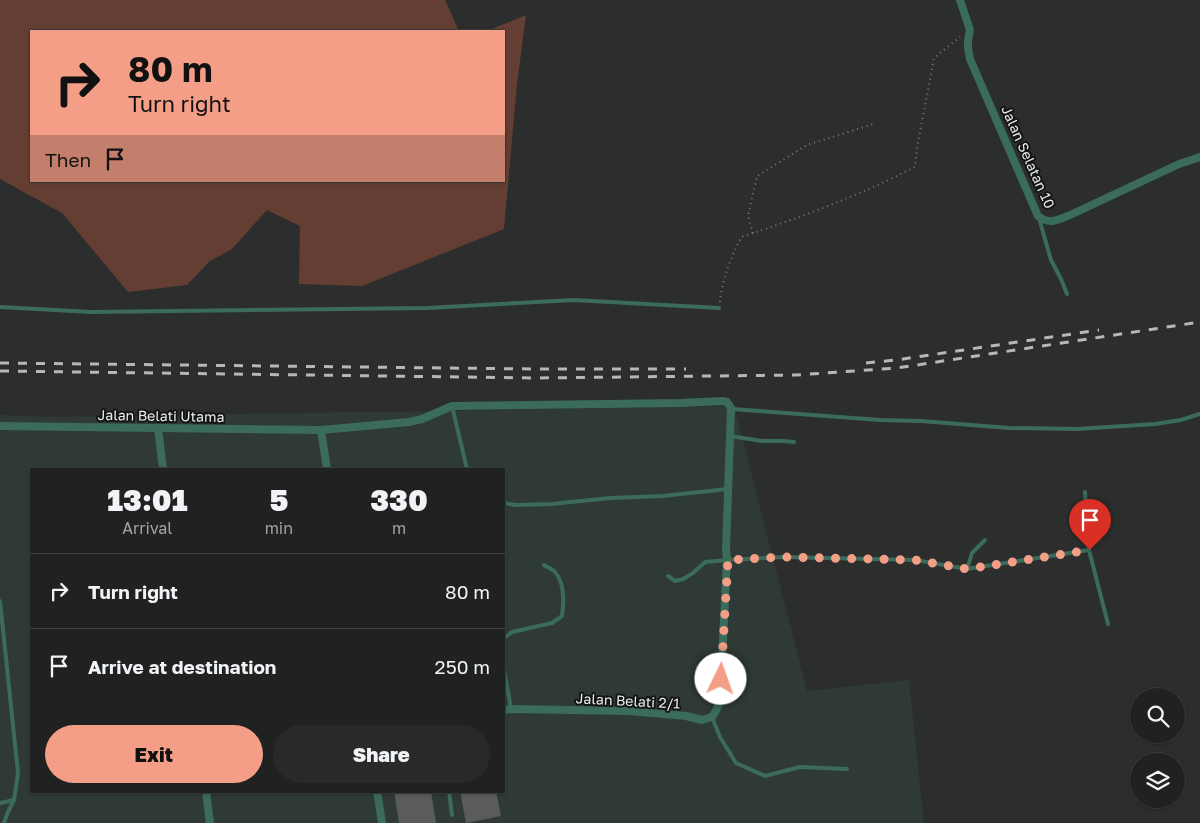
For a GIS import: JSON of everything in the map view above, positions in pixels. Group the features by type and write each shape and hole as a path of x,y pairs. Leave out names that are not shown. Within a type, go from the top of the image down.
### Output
{"street":[{"name":"Jalan Selatan 10","path":"960,0 970,30 968,40 970,59 1038,216 1043,220 1052,221 1068,216 1179,164 1200,157"},
{"path":"452,406 726,402 731,408 726,550 728,560 720,699 712,717"},
{"name":"Jalan Belati Utama","path":"0,426 321,430 409,422 422,419 452,406"},
{"path":"158,428 163,468"},
{"path":"321,430 327,468"},
{"name":"Jalan Belati 2/1","path":"507,710 629,711 686,716 702,720 712,717"},
{"path":"206,793 210,823"},
{"path":"377,793 382,823"}],"lane":[{"path":"1038,216 1051,260 1067,294"},
{"path":"0,308 90,312 428,308 574,300 719,308"},
{"path":"452,406 467,468"},
{"path":"731,408 1009,428 1070,429 1155,424 1181,420 1200,414"},
{"path":"730,436 762,441 794,442"},
{"path":"505,504 552,504 728,489"},
{"path":"1085,492 1090,550 1108,624"},
{"path":"967,569 972,553 985,540"},
{"path":"668,576 676,581 693,573 704,562 728,560 783,557 915,560 967,569 1090,550"},
{"path":"505,637 512,632 552,623 562,616 564,603 561,584 555,572 544,565"},
{"path":"0,601 18,773 14,800 4,823"},
{"path":"505,683 507,710"},
{"path":"712,717 720,737 736,763 765,776 800,767 847,769"},
{"path":"449,793 452,815"},
{"path":"0,803 14,800"}],"path":[{"path":"719,308 724,278 741,237 879,186 915,167 934,58 970,30"},
{"path":"754,233 748,216 757,176 807,145 874,124"}],"shaded area":[{"path":"0,0 445,0 459,30 30,30 30,182 505,182 505,30 489,30 526,15 517,84 504,229 362,286 299,284 300,226 267,210 232,249 210,261 187,285 128,292 62,213 0,179"},
{"path":"734,406 807,691 909,680 924,823 0,823 0,415 55,417"}],"building":[{"path":"394,793 431,793 436,823 399,823"},
{"path":"460,793 496,793 501,816 466,823"}],"railway":[{"path":"0,371 538,378 797,375 897,368 1200,322"},
{"path":"866,363 1099,330"},
{"path":"0,363 686,369"}],"route":[{"path":"721,679 728,560 783,557 915,560 967,569 1090,550"}]}
